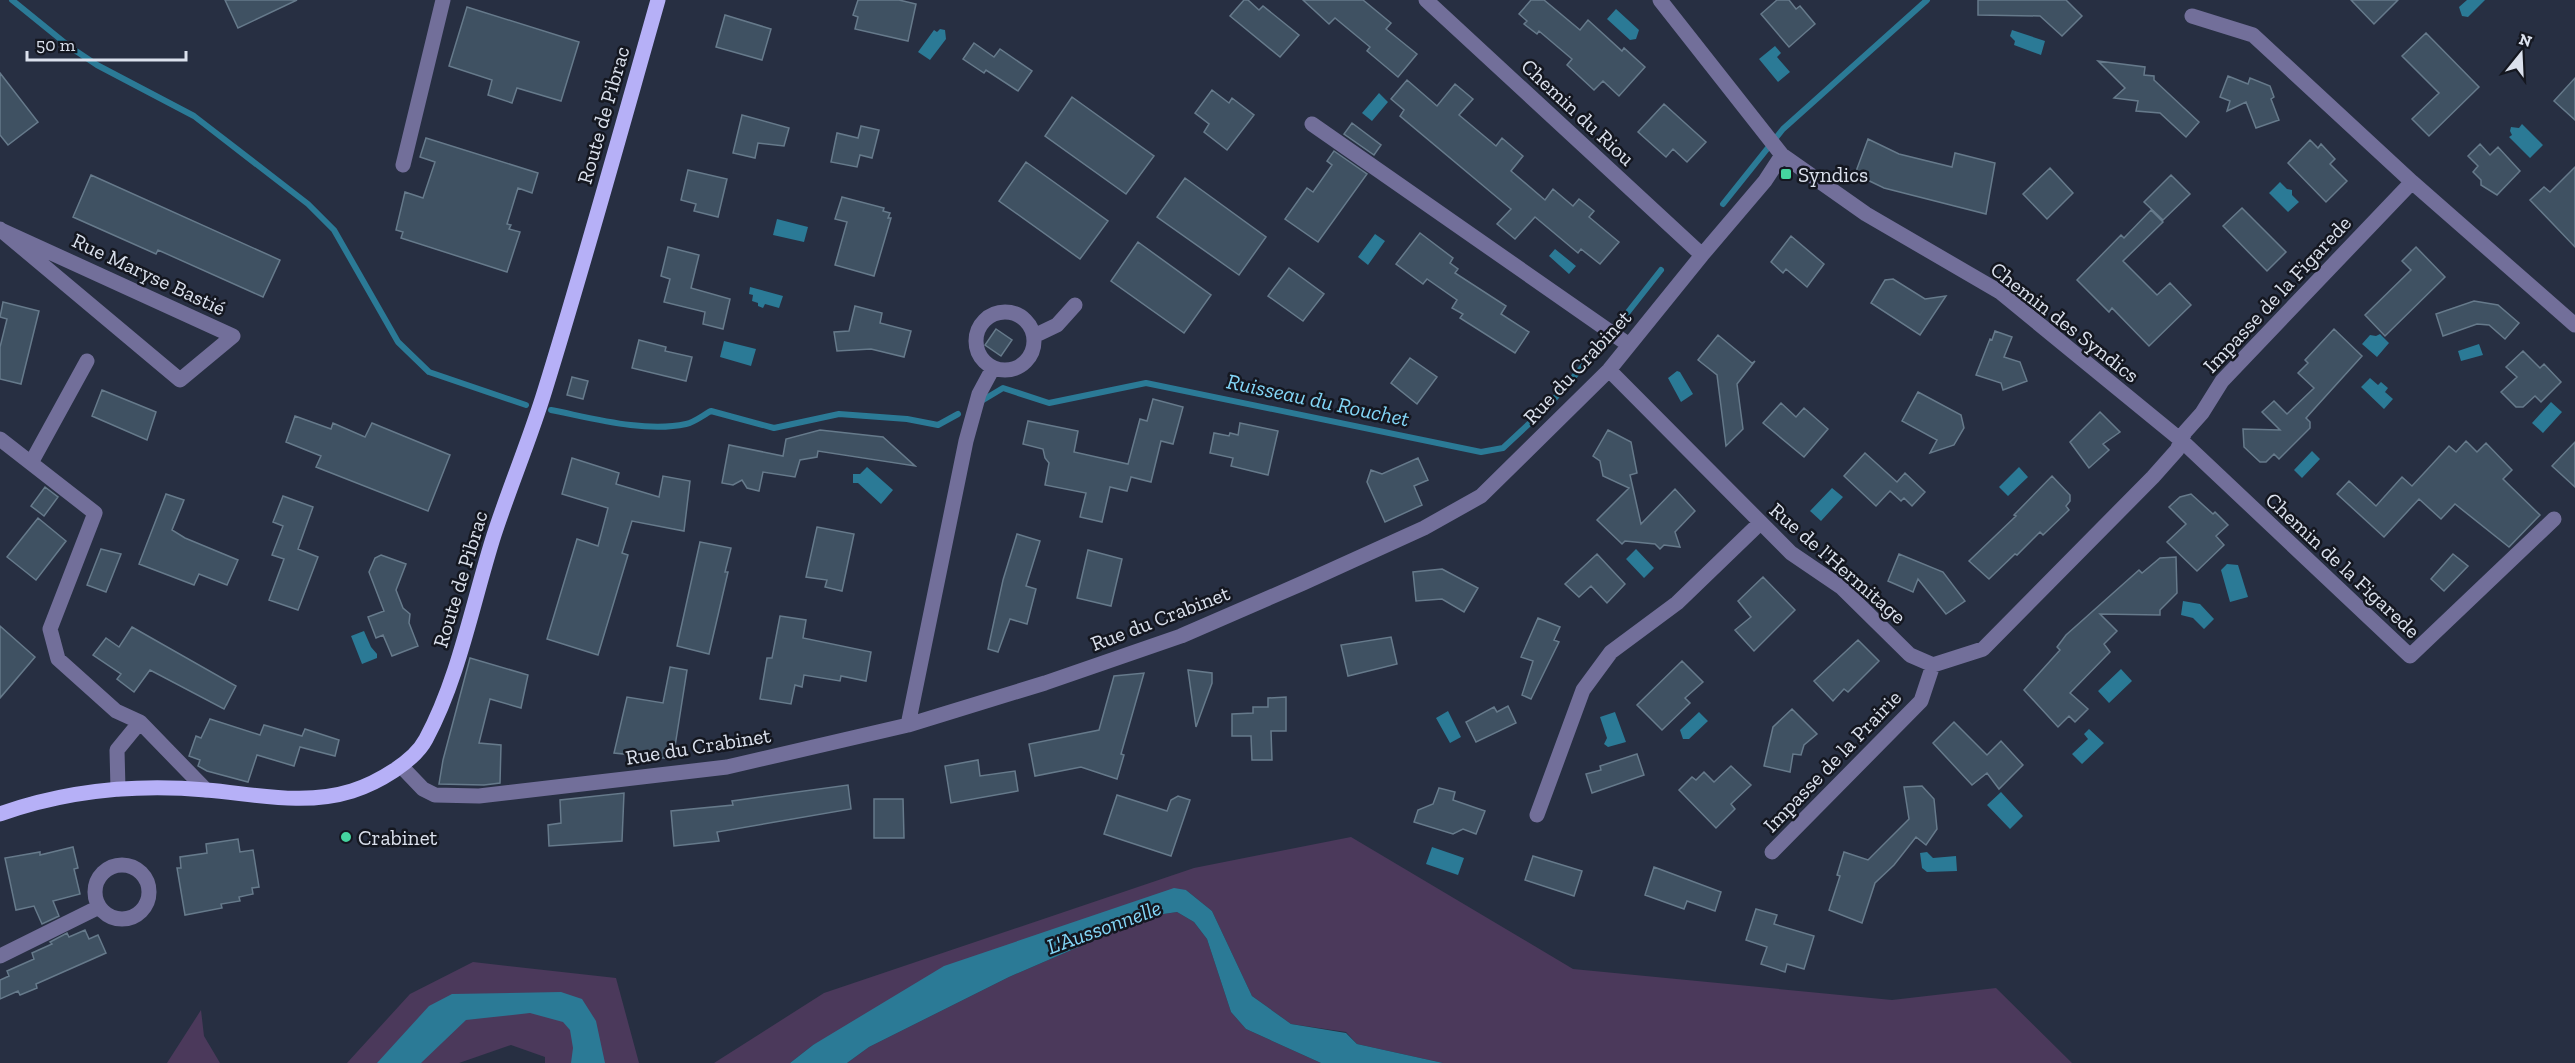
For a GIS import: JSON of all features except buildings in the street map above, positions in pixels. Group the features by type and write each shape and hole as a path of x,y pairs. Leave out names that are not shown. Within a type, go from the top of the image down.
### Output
{"main road":[{"name":"Route de Pibrac","path":"0,814 38,801 118,789 153,787 206,790 289,800 350,792 380,780 401,766 425,742 444,698 494,535 544,393 658,0"}],"street":[{"path":"403,165 443,0"},
{"name":"Chemin du Riou","path":"1426,0 1702,255"},
{"name":"Chemin des Syndics","path":"1659,0 1776,147 1866,214 2000,292 2182,441"},
{"path":"2192,16 2253,35 2412,182 2575,325"},
{"path":"1312,124 1629,345"},
{"name":"Rue du Crabinet","path":"401,766 423,789 435,795 479,796 728,768 908,725 1045,683 1181,636 1424,528 1480,496 1609,370 1765,181 1776,147"},
{"name":"Impasse de la Figarede","path":"2182,441 2185,432 2202,413 2222,381 2412,182"},
{"name":"Rue Maryse Bastié","path":"1,229 223,331 233,336 180,380 1,229"},
{"path":"1034,336 1057,325 1075,305"},
{"path":"1007,312 1025,319 1034,336 1031,355 1025,363 1007,370 993,368 982,358 976,341 982,323 989,317 1007,312"},
{"path":"31,463 87,361"},
{"path":"908,725 966,441 979,394 993,368"},
{"name":"Rue de l'Hermitage","path":"1609,370 1791,553 1841,587 1910,655 1934,665"},
{"path":"0,439 95,513 50,629 58,659 116,711 140,722 206,790"},
{"path":"1934,665 1983,649 2153,477 2182,441"},
{"name":"Chemin de la Figarede","path":"2182,441 2410,656 2554,519"},
{"path":"1538,815 1583,690 1611,652 1677,603 1760,523"},
{"name":"Impasse de la Prairie","path":"1772,852 1921,701 1934,665"},
{"path":"118,789 117,750 140,722"},
{"path":"0,956 99,907"}],"shaded area":[{"path":"1351,837 1573,969 1892,1000 1996,988 2072,1063 1443,1063 1357,1044 1346,1032 1291,1024 1252,996 1212,911 1186,890 813,1045 790,1063 714,1063 824,993 1194,868"},
{"path":"1177,912 1194,922 1207,939 1231,1012 1246,1029 1321,1063 847,1063 869,1047 1009,977 1150,916"},
{"path":"473,962 616,978 639,1063 545,1063 545,1057 511,1045 459,1063 347,1063 410,994"},
{"path":"201,1010 204,1036 220,1063 167,1063"}],"water":[{"path":"2467,0 2485,0 2468,17 2462,16 2459,7"},
{"path":"1616,9 1639,30 1636,39 1630,40 1607,19"},
{"path":"940,29 945,30 946,39 930,60 918,52 934,30 937,32"},
{"path":"2012,30 2045,41 2041,55 2014,45 2015,41 2010,36"},
{"path":"1775,46 1781,53 1777,57 1790,72 1778,82 1759,59"},
{"path":"1379,93 1388,102 1372,121 1362,113"},
{"path":"2522,124 2543,145 2530,158 2509,137 2512,135 2511,127 2519,128"},
{"path":"2280,182 2287,189 2292,190 2292,195 2299,202 2288,212 2269,193"},
{"path":"777,219 808,227 804,242 773,235"},
{"path":"1375,234 1385,241 1368,265 1358,257"},
{"path":"1555,249 1576,266 1569,274 1549,256"},
{"path":"750,287 783,296 779,308 765,304 763,308 758,306 758,303 752,301 753,295 749,294"},
{"path":"2380,334 2389,343 2377,357 2362,344 2370,335"},
{"path":"724,341 756,349 751,366 720,357"},
{"path":"2479,344 2483,355 2461,361 2458,351"},
{"path":"1677,371 1680,372 1693,394 1681,402 1668,378"},
{"path":"2370,378 2378,385 2381,382 2388,388 2385,392 2393,399 2384,409 2361,387"},
{"path":"2551,402 2562,412 2543,433 2532,423"},
{"path":"2312,451 2320,459 2302,478 2294,470"},
{"path":"867,467 893,490 881,504 858,483 853,483 853,474 860,474"},
{"path":"2019,467 2028,477 2008,496 1999,487"},
{"path":"1832,488 1843,497 1821,521 1810,511"},
{"path":"1636,549 1654,568 1644,578 1626,559"},
{"path":"2227,564 2238,565 2248,597 2230,602 2221,570"},
{"path":"2183,601 2200,604 2214,619 2204,629 2193,618 2181,615"},
{"path":"364,631 377,658 362,664 351,636"},
{"path":"2121,669 2132,681 2109,703 2098,691"},
{"path":"1448,711 1461,737 1450,743 1436,718"},
{"path":"1615,712 1626,742 1608,747 1604,744 1607,738 1600,717"},
{"path":"1699,712 1708,721 1689,739 1683,739 1680,730"},
{"path":"2089,729 2104,743 2082,764 2072,754 2088,739 2084,734"},
{"path":"2001,792 2023,816 2010,829 1987,805"},
{"path":"1432,847 1464,858 1458,875 1426,864"},
{"path":"1927,852 1933,858 1956,856 1957,871 1927,872 1922,868 1920,853"},
{"name":"L'Aussonnelle","path":"1174,888 1186,890 1212,911 1252,996 1291,1024 1346,1033 1357,1044 1443,1063 1321,1063 1246,1029 1231,1012 1207,939 1194,922 1177,912 1150,916 1009,977 869,1047 847,1063 790,1063 813,1045 944,966"},
{"path":"561,992 582,999 596,1021 605,1063 571,1063 573,1048 570,1030 563,1022 530,1013 466,1020 421,1063 377,1063 429,1006 452,994"}],"waterway":[{"name":"Ruisseau du Rouchet","path":"12,0 70,47 97,65 194,116 308,204 334,230 398,342 429,372 526,405"},
{"name":"Ruisseau du Rouchet","path":"1723,204 1783,129 1927,0"},
{"name":"Ruisseau du Rouchet","path":"1617,326 1661,270"},
{"name":"Ruisseau du Rouchet","path":"983,400 1003,388 1049,403 1146,383 1481,452 1503,448 1547,407 1607,339"},
{"name":"Ruisseau du Rouchet","path":"551,410 618,423 653,427 686,424 711,411 774,428 839,414 907,419 938,425 958,414"}],"place":[{"name":"Syndics","path":"1786,174"},
{"name":"Crabinet","path":"346,837"}]}
